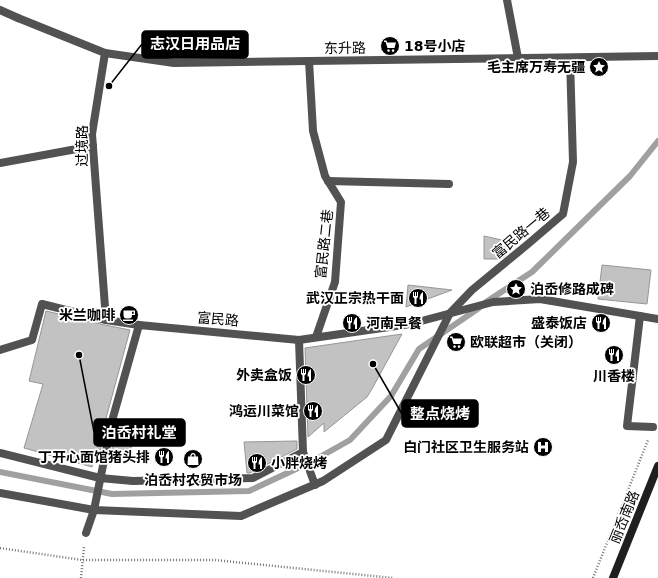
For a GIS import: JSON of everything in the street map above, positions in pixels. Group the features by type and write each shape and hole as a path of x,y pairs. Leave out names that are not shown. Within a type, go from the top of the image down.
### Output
{"main road":[{"name":"丽岙南路","path":"614,578 658,466"}],"street":[{"path":"507,0 518,58"},
{"path":"0,10 105,53"},
{"name":"东升路","path":"105,53 174,63 658,56"},
{"name":"过境路","path":"105,53 92,134 106,320"},
{"name":"富民路一巷","path":"451,313 472,290 563,214 573,162 570,58"},
{"name":"富民路二巷","path":"309,62 313,132 326,176 341,202 334,282 316,338"},
{"path":"0,164 93,146"},
{"path":"328,181 449,184"},
{"name":"富民路","path":"139,325 299,340 410,324 493,302 540,300 640,316"},
{"path":"0,350 32,340 42,304 106,320 139,325 112,421 94,507 86,533"},
{"path":"0,493 94,507 241,516 314,481 323,481 386,440 451,313"},
{"path":"653,427 627,426 640,316 658,319"},
{"path":"299,340 303,452 314,481"},
{"path":"0,453 100,478 132,481 253,478 303,452"}],"path":[{"path":"593,578 653,427"},
{"path":"81,578 86,533"},
{"path":"0,548 82,560 215,560 393,578"}],"building":[{"path":"484,236 515,243 501,259 484,259"},
{"path":"602,265 651,270 647,304 598,299"},
{"name":"武汉正宗热干面","path":"408,285 452,290 406,307"},
{"path":"46,311 130,330 105,422 100,452 96,451 92,467 24,448 43,384 29,381"},
{"path":"402,334 367,397 324,432 324,423 308,437 305,348"},
{"path":"117,425 135,429 129,458 111,454"},
{"name":"小胖烧烤","path":"297,441 297,449 250,473 247,473 244,442"}],"waterway":[{"path":"486,302 532,272 630,176 658,141"},
{"path":"0,472 112,494 249,491 311,462 350,440 391,396 419,349 479,308"}],"place":[{"name":"18号小店","path":"390,46"},
{"name":"毛主席万寿无疆","path":"599,67"},
{"name":"志汉日用品店","path":"109,86"},
{"name":"泊岙修路成碑","path":"516,289"},
{"name":"武汉正宗热干面","path":"418,298"},
{"name":"米兰咖啡","path":"129,315"},
{"name":"河南早餐","path":"352,323"},
{"name":"盛泰饭店","path":"601,323"},
{"name":"欧联超市（关闭）","path":"456,342"},
{"name":"泊岙村礼堂","path":"79,355"},
{"name":"川香楼","path":"614,355"},
{"name":"整点烧烤","path":"373,364"},
{"name":"外卖盒饭","path":"306,375"},
{"name":"鸿运川菜馆","path":"313,411"},
{"name":"白门社区卫生服务站","path":"543,447"},
{"name":"丁开心面馆猪头排","path":"164,457"},
{"name":"泊岙村农贸市场","path":"193,459"},
{"name":"小胖烧烤","path":"257,463"}]}
